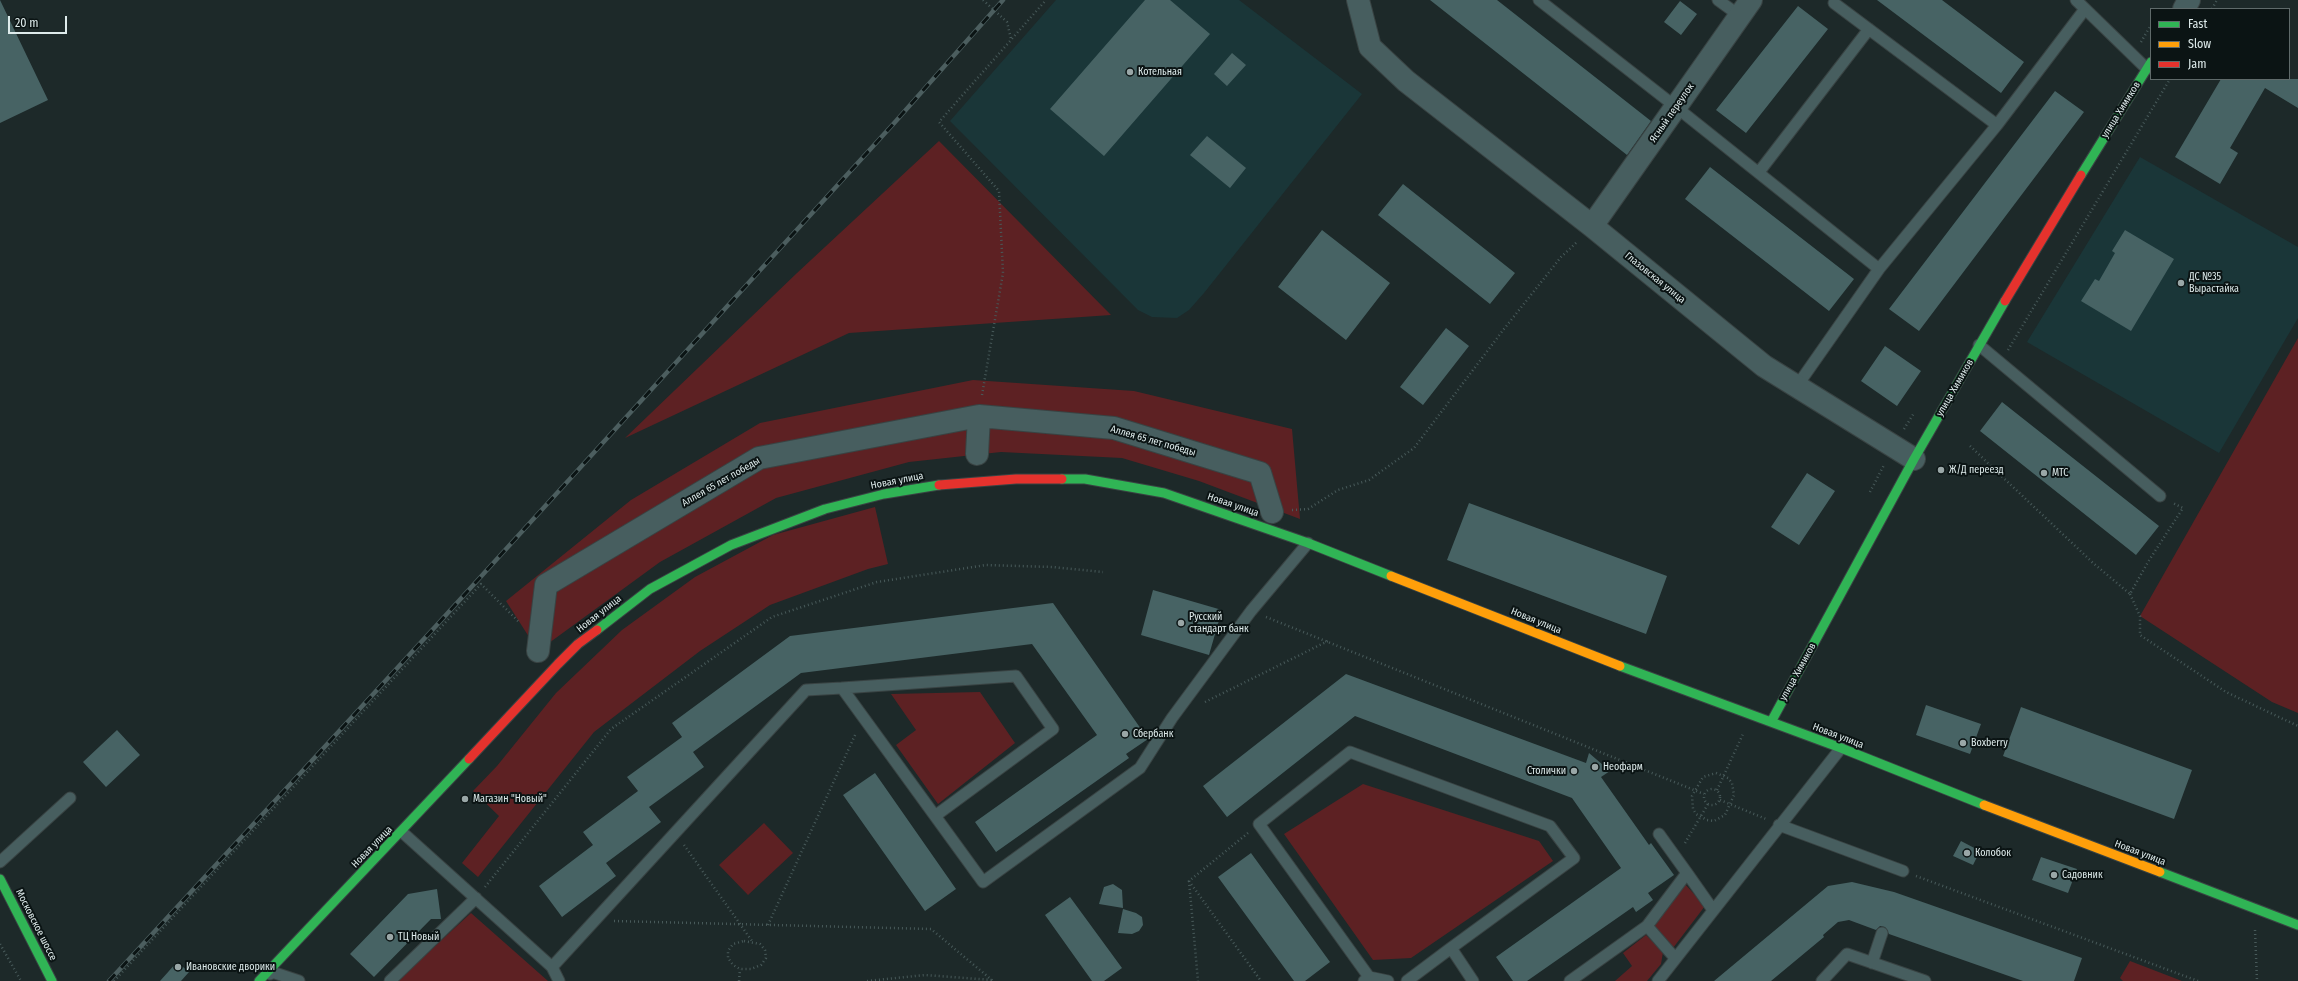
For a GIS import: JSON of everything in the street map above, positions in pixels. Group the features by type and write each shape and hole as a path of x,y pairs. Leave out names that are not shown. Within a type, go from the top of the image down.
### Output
{"street":[{"name":"Глазовская улица","path":"1358,0 1370,47 1406,81 1592,226 1764,366 1914,459"},
{"name":"Ясный переулок","path":"1592,226 1746,8"},
{"name":"улица Химиков","path":"1771,722 1914,459 2031,256 2149,65"},
{"path":"977,454 979,416"},
{"name":"Аллея 65 лет победы","path":"539,646 546,585 759,458 979,416 1114,428 1260,474 1272,512"},
{"name":"Новая улица","path":"259,981 268,978 558,664 578,644 650,588 690,565 770,529 826,509 884,494 935,485 1016,479 1085,479 1164,494 1308,543 1666,684 1841,748 1922,782 2298,925"},
{"name":"Московское шоссе","path":"0,879 52,981"}],"lane":[{"path":"1539,0 1759,172 1879,269"},
{"path":"1718,0 1746,8"},
{"path":"2076,0 2085,10 2149,65"},
{"path":"1834,3 1997,125"},
{"path":"1797,386 1879,269 1997,125 2085,10"},
{"path":"1759,172 1869,29"},
{"path":"1980,345 2160,496"},
{"path":"842,688 983,882 1140,768 1172,718 1251,611 1308,543"},
{"path":"552,967 806,690 1016,676 1053,729 935,816"},
{"path":"1658,981 1779,824 1841,748"},
{"path":"1388,981 1366,979 1259,824 1350,752 1550,826 1574,858 1407,981"},
{"path":"0,862 70,798"},
{"path":"1779,824 1903,871"},
{"path":"402,832 552,967 560,981"},
{"path":"1659,834 1713,910"},
{"path":"1570,981 1647,926 1687,873"},
{"path":"390,981 476,898"},
{"path":"1647,926 1675,958"},
{"path":"1872,963 1882,933"},
{"path":"1451,948 1473,981"},
{"path":"1822,981 1847,954 1925,981"},
{"path":"268,978 299,981"}],"path":[{"path":"983,0 1007,22 1011,39"},
{"path":"979,416 1002,273 999,190 939,122 1046,0"},
{"path":"2000,362 2169,80"},
{"path":"1272,512 1308,509 1338,490 1369,480 1414,448 1504,329 1562,257 1592,226"},
{"path":"1970,446 2092,562 2130,594 2140,616 2140,635 2226,692 2298,726"},
{"path":"2130,594 2148,562 2183,508 2160,496"},
{"path":"476,898 611,729 772,617 877,582 986,565 1052,567 1103,572"},
{"path":"114,981 481,584 539,646"},
{"path":"1251,611 1704,794"},
{"path":"1200,704 1328,641"},
{"path":"768,925 864,718"},
{"path":"1716,773 1722,774 1728,778 1734,788 1731,805 1720,818 1707,820 1700,817 1693,809 1692,803 1695,790 1704,777 1716,773"},
{"path":"1704,794 1709,789 1717,790 1720,794 1720,800"},
{"path":"1704,794 1705,800 1708,804 1714,805 1720,800"},
{"path":"1720,800 1779,824"},
{"path":"1676,858 1708,804"},
{"path":"1189,881 1259,824"},
{"path":"675,833 752,941"},
{"path":"1903,871 2198,981"},
{"path":"1189,881 1198,981"},
{"path":"1189,881 1262,981"},
{"path":"2254,909 2257,981"},
{"path":"594,921 931,929 993,981"},
{"path":"752,941 760,944 765,950 766,958 761,965 751,969 740,969 733,965 728,958 728,951 733,944 752,941"},
{"path":"0,944 21,981"},
{"path":"740,969 740,981"},
{"path":"867,981 924,975 993,981"}],"shaded area":[{"path":"1056,0 1239,0 1362,94 1204,293 1189,310 1177,318 1152,317 1138,310 950,121"},
{"path":"939,141 1111,315 849,333 625,438 797,273"},
{"name":"ДС №35 Вырастайка","path":"2140,157 2298,247 2298,318 2219,453 2027,342"},
{"path":"2298,338 2298,713 2272,702 2140,616"},
{"path":"973,380 1134,391 1292,429 1300,519 1199,481 1122,458 1001,452 909,462 776,498 660,562 538,651 506,601 631,500 760,423"},
{"path":"875,507 888,564 868,569 770,605 700,651 594,732 478,877 462,863 499,816 473,791 497,766 556,693 622,630 695,577 773,535"},
{"path":"980,692 1015,743 938,804 896,745 916,730 891,694"},
{"path":"1363,784 1539,841 1553,861 1411,958 1373,960 1284,834"},
{"path":"764,823 793,853 748,895 719,865"},
{"path":"1684,883 1705,906 1673,948 1653,927"},
{"path":"471,913 548,981 397,981"},
{"path":"1646,935 1663,952 1661,964 1647,981 1615,981 1632,966 1623,953"},
{"path":"2130,961 2182,981 2123,981 2120,978"}],"building":[{"path":"0,0 48,100 0,123"},
{"name":"Котельная","path":"1145,0 1170,0 1210,34 1104,156 1050,109"},
{"path":"1430,0 1497,0 1651,121 1627,155"},
{"path":"1877,0 1942,0 2024,62 2001,93"},
{"path":"1680,1 1697,14 1681,35 1664,22"},
{"path":"1798,6 1828,29 1746,133 1716,110"},
{"path":"1232,53 1246,65 1227,86 1214,74"},
{"path":"2298,79 2298,108 2265,88 2230,148 2238,153 2220,184 2175,157 2220,80"},
{"path":"2055,91 2084,112 1919,331 1889,309"},
{"path":"1207,136 1246,168 1230,188 1190,155"},
{"path":"1710,167 1854,279 1829,311 1685,199"},
{"path":"1403,184 1515,273 1490,304 1378,215"},
{"path":"1322,230 1390,283 1346,340 1278,287"},
{"path":"2125,230 2174,259 2131,331 2081,301 2095,279 2099,281 2115,253 2112,251"},
{"path":"1446,328 1469,346 1423,405 1400,387"},
{"path":"1885,346 1921,371 1897,406 1861,381"},
{"path":"2002,402 2159,526 2136,555 1980,431"},
{"path":"1807,473 1835,491 1799,545 1771,527"},
{"path":"1469,503 1667,576 1646,634 1447,560"},
{"name":"Русский стандарт банк","path":"1153,590 1222,610 1209,655 1141,635"},
{"path":"1053,603 1148,739 1126,754 1129,758 996,852 975,822 1097,735 1032,644 801,673 693,752 704,767 649,807 661,822 606,863 616,876 562,917 539,886 593,845 583,832 638,791 627,777 682,737 672,723 790,636"},
{"path":"1346,674 1586,763 1589,753 1610,771 1601,777 1649,845 1651,843 1674,875 1648,893 1653,900 1636,912 1633,907 1527,981 1513,981 1496,957 1621,868 1572,798 1355,716 1227,817 1203,786"},
{"path":"1926,705 1981,724 1970,754 1916,735"},
{"path":"2021,707 2192,770 2174,819 2003,756"},
{"path":"117,730 140,755 106,787 83,762"},
{"path":"875,773 956,889 925,911 843,795"},
{"name":"Колобок","path":"1961,841 1980,851 1973,865 1953,856"},
{"path":"1251,853 1330,962 1305,981 1294,981 1218,877"},
{"name":"Садовник","path":"2041,857 2077,869 2068,893 2032,880"},
{"path":"1852,882 1894,892 2082,958 2074,981 2023,981 1889,934 1885,927 1880,926 1876,930 1849,920 1838,922 1823,935 1824,937 1771,981 1714,981 1828,886"},
{"path":"1113,884 1122,890 1123,908 1099,904 1104,887"},
{"name":"ТЦ Новый","path":"437,889 441,919 431,919 374,977 350,954 408,894"},
{"path":"1070,897 1122,968 1104,981 1092,981 1045,915"},
{"path":"1123,909 1136,913 1142,917 1143,925 1139,931 1132,934 1118,933"},
{"name":"Ивановские дворики","path":"177,962 189,972 181,981 160,981"}],"railway":[{"path":"109,981 435,627 896,121 1003,0"}],"traffic: fast":[{"path":"2081,175 2150,64"},
{"path":"1771,722 1914,459 2005,301"},
{"path":"1062,479 1085,479 1164,493 1308,543 1391,576"},
{"path":"597,630 650,589 731,545 825,509 884,494 939,485"},
{"path":"1620,666 1841,748 1984,805"},
{"path":"259,981 469,759"},
{"path":"2160,872 2298,925"},
{"path":"0,879 52,981"}],"traffic: slow":[{"path":"1391,576 1620,666"},
{"path":"1984,805 2160,872"}],"traffic: jam":[{"path":"2005,301 2081,175"},
{"path":"939,485 1016,479 1062,479"},
{"path":"469,759 558,664 578,644 597,630"}],"place":[{"name":"Котельная","path":"1130,72"},
{"name":"ДС №35 Вырастайка","path":"2181,283"},
{"name":"Ж/Д переезд","path":"1941,470"},
{"name":"МТС","path":"2044,473"},
{"name":"Русский стандарт банк","path":"1181,623"},
{"name":"Сбербанк","path":"1125,734"},
{"name":"Boxberry","path":"1963,743"},
{"name":"Неофарм","path":"1595,767"},
{"name":"Столички","path":"1574,771"},
{"name":"Магазин \"Новый\"","path":"465,799"},
{"name":"Колобок","path":"1967,853"},
{"name":"Садовник","path":"2054,875"},
{"name":"ТЦ Новый","path":"390,937"},
{"name":"Ивановские дворики","path":"178,967"}]}
